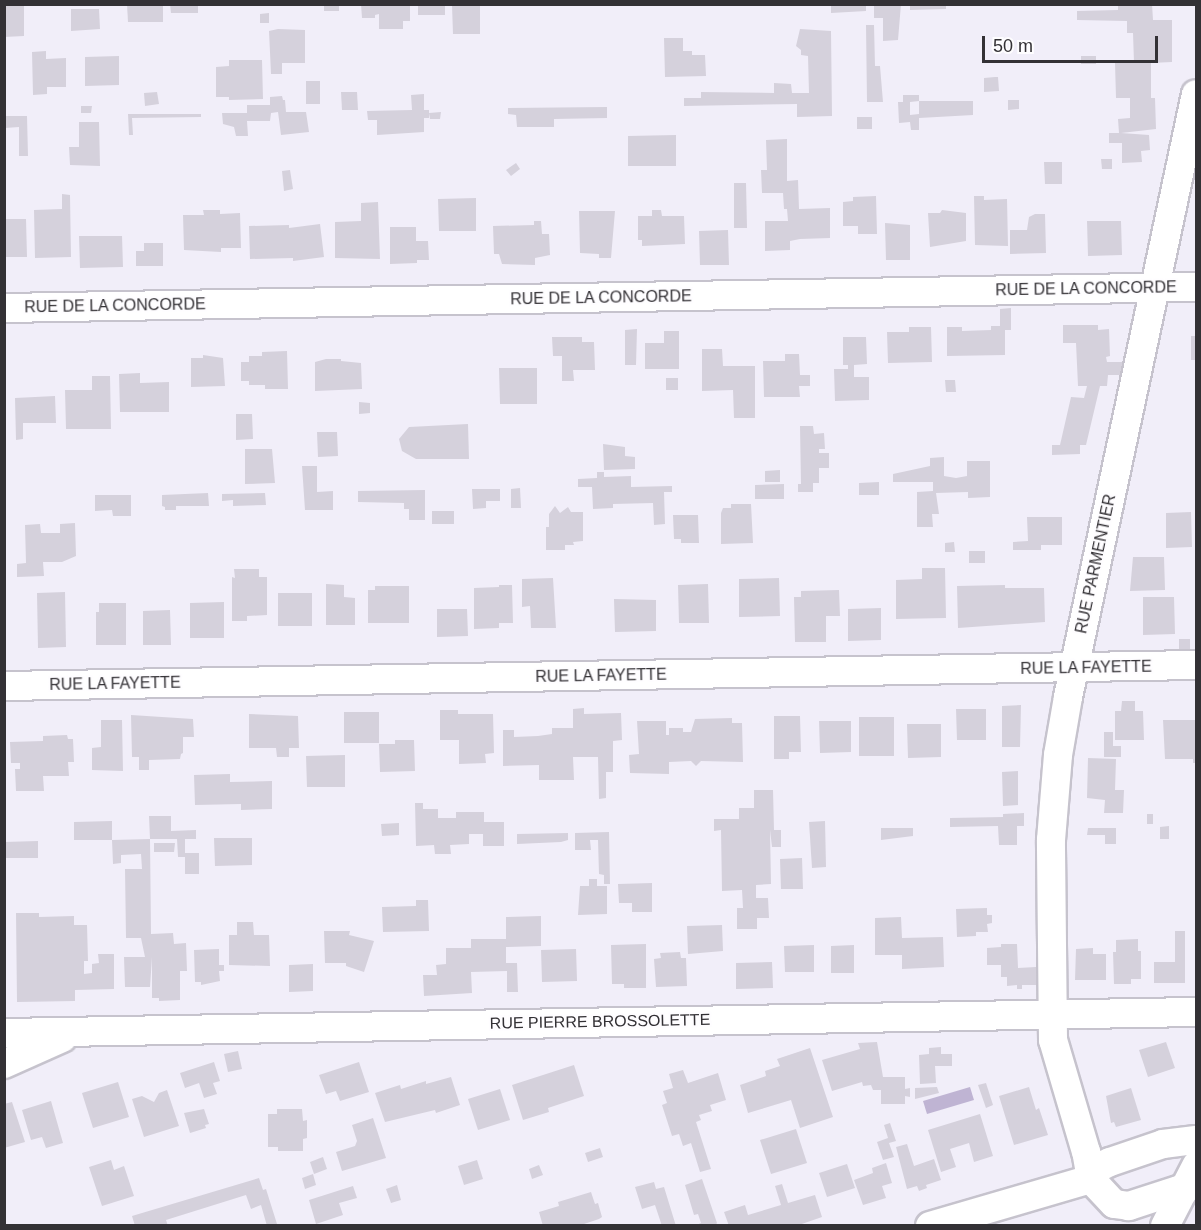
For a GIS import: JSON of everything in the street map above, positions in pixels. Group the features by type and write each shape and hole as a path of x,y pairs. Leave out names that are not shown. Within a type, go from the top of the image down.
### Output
{"street":[{"name":"RUE PARMENTIER","path":"1091,1179 1086,1152 1053,1040 1052,811 1058,756 1074,669 1197,94"},
{"name":"RUE DE LA CONCORDE","path":"4,308 1197,287"},
{"name":"RUE LA FAYETTE","path":"4,686 1074,669 1197,665"},
{"name":"RUE PIERRE BROSSOLETTE","path":"4,1033 1197,1012"},
{"path":"4,1064 72,1033"},
{"path":"930,1226 1091,1179 1098,1168 1110,1162 1162,1144 1197,1140"},
{"path":"1165,1226 1197,1166"},
{"path":"1091,1179 1114,1204 1129,1206 1178,1190 1183,1192"}],"shaded area":[{"path":"970,1087 974,1100 927,1114 923,1101"}],"building":[{"path":"4,4 24,4 24,36 4,37"},
{"path":"127,4 163,4 163,22 128,22"},
{"path":"170,4 198,4 198,13 171,13"},
{"path":"324,4 339,4 339,11 324,11"},
{"path":"361,4 410,4 410,21 403,21 403,29 379,29 379,14 375,15 375,18 362,18"},
{"path":"418,4 445,4 445,15 418,15"},
{"path":"831,4 866,4 866,11 831,13"},
{"path":"874,4 901,4 898,40 883,41 883,18 874,18"},
{"path":"910,4 946,4 946,9 910,10"},
{"path":"1118,4 1152,4 1153,20 1172,20 1172,62 1151,63 1151,98 1155,98 1156,129 1121,133 1149,135 1150,150 1141,151 1142,162 1122,163 1122,143 1109,143 1109,133 1119,133 1118,119 1130,118 1130,98 1116,98 1115,63 1134,63 1133,33 1127,33 1127,21 1077,20 1077,11 1118,10"},
{"path":"452,5 480,5 480,34 453,34"},
{"path":"71,9 99,9 100,29 71,31"},
{"path":"269,13 269,23 260,23 260,14"},
{"path":"866,25 874,25 875,66 880,66 883,102 867,102"},
{"path":"800,29 831,31 832,116 797,117 797,104 684,106 684,98 701,98 701,92 774,93 774,83 791,84 792,93 809,93 808,56 801,55 801,50 796,46"},
{"path":"305,30 305,63 282,63 282,74 271,74 269,31"},
{"path":"664,38 683,38 683,51 692,51 692,55 705,55 706,76 665,77"},
{"path":"46,51 46,59 66,58 66,87 47,87 47,94 33,95 32,52"},
{"path":"119,56 119,85 85,86 85,57"},
{"path":"1081,56 1096,56 1096,64 1081,64"},
{"path":"229,60 262,60 263,99 229,100 229,97 216,97 216,67 229,66"},
{"path":"998,77 999,91 984,92 984,78"},
{"path":"306,81 320,81 320,104 306,104"},
{"path":"157,92 159,104 145,106 144,93"},
{"path":"341,92 357,92 358,110 342,110"},
{"path":"424,94 424,110 429,110 429,118 424,118 424,132 377,135 377,120 368,120 367,111 412,110 411,95"},
{"path":"903,95 919,95 919,101 973,101 973,115 919,118 919,130 911,130 910,122 899,123 898,102 903,102","holes":["919,101 919,114 910,115 910,102"]},
{"path":"282,96 285,100 286,112 306,112 309,132 281,135 278,112 271,113 270,121 247,121 248,136 236,136 234,127 223,124 222,113 247,113 247,105 270,105 270,97"},
{"path":"1008,100 1019,100 1019,109 1008,110"},
{"path":"81,106 92,106 91,113 81,113"},
{"path":"607,107 607,118 554,119 554,127 517,127 516,115 508,114 508,108"},
{"path":"441,112 440,119 430,119 429,113"},
{"path":"128,114 201,114 201,117 132,118 133,135 129,135"},
{"path":"5,116 27,116 28,156 19,156 19,127 5,128"},
{"path":"857,117 872,117 872,129 857,129"},
{"path":"79,122 99,122 100,166 70,165 69,147 79,147"},
{"path":"676,135 676,166 628,166 628,136"},
{"path":"787,139 787,181 798,180 799,209 830,208 830,238 790,241 790,250 765,251 765,221 788,221 787,209 784,209 783,193 762,193 761,170 767,170 766,140"},
{"path":"1101,159 1112,159 1112,169 1102,169"},
{"path":"1044,162 1062,162 1062,184 1045,184"},
{"path":"516,163 520,169 511,176 506,170"},
{"path":"290,170 293,189 284,191 282,171"},
{"path":"734,183 746,183 747,228 734,228"},
{"path":"62,194 70,195 71,257 35,258 34,210 62,209"},
{"path":"876,196 877,234 858,234 858,226 843,226 843,202 853,201 853,197"},
{"path":"974,196 984,196 984,200 1007,199 1008,246 975,245"},
{"path":"476,198 476,231 439,231 438,199"},
{"path":"378,202 380,259 335,258 335,222 361,221 361,203"},
{"path":"203,210 220,210 220,214 240,213 241,248 221,248 221,252 184,250 183,215 204,215"},
{"path":"652,210 661,210 662,216 684,216 685,244 642,246 642,240 638,240 638,216 652,216"},
{"path":"942,210 966,213 966,241 930,247 928,213 940,213"},
{"path":"579,211 615,211 611,258 599,258 599,254 580,253"},
{"path":"1035,214 1045,214 1046,253 1010,254 1010,230 1027,230 1029,217"},
{"path":"4,219 26,219 27,257 4,257"},
{"path":"534,221 541,221 542,234 549,234 550,255 535,258 535,265 502,264 499,254 494,254 493,226 534,225"},
{"path":"1087,221 1121,221 1122,255 1088,256"},
{"path":"885,223 910,225 910,260 886,260"},
{"path":"320,224 324,257 293,261 293,258 250,259 249,226 289,225 289,228"},
{"path":"390,227 416,227 416,241 428,241 429,260 390,264"},
{"path":"728,230 729,265 700,265 699,231"},
{"path":"79,236 122,236 123,267 80,268"},
{"path":"144,243 163,243 163,266 136,266 136,251 144,251"},
{"path":"1011,308 1011,330 1005,330 1005,355 947,356 947,327 962,327 962,331 991,330 991,326 1000,326 1000,309"},
{"path":"1063,325 1098,325 1098,330 1109,329 1110,356 1106,357 1107,362 1123,362 1120,375 1108,375 1107,386 1100,386 1086,445 1080,445 1080,454 1052,455 1052,445 1060,445 1071,397 1084,398 1087,386 1078,386 1076,343 1063,343"},
{"path":"909,327 931,327 932,362 888,363 887,332 909,332"},
{"path":"637,329 636,365 625,365 625,330"},
{"path":"664,331 679,331 679,369 645,369 645,343 664,343"},
{"path":"1191,336 1196,336 1196,360 1191,360"},
{"path":"552,337 582,337 582,342 594,342 595,370 573,370 574,381 562,381 562,356 553,356"},
{"path":"843,337 866,337 867,364 854,365 854,377 869,377 869,400 835,401 834,369 848,369 848,365 843,365"},
{"path":"702,349 722,349 723,366 755,366 755,418 734,418 733,390 702,391"},
{"path":"287,351 288,389 265,389 265,385 249,385 249,381 241,381 241,362 249,362 249,356 262,356 262,352"},
{"path":"785,354 799,354 800,375 810,375 810,386 799,386 800,397 764,397 763,361 785,361"},
{"path":"203,355 223,358 225,386 191,387 191,358 203,358"},
{"path":"326,359 361,363 362,389 315,391 315,362"},
{"path":"499,368 537,368 537,404 500,404"},
{"path":"140,373 140,383 169,382 169,412 120,412 119,374"},
{"path":"92,376 110,376 111,429 66,429 65,390 92,390"},
{"path":"666,378 678,378 678,390 666,390"},
{"path":"945,380 955,380 956,392 946,392"},
{"path":"55,396 56,423 23,423 23,439 16,440 15,398"},
{"path":"359,402 370,403 370,413 359,414"},
{"path":"236,414 252,414 253,439 236,440"},
{"path":"468,424 469,459 416,459 402,451 399,439 409,427"},
{"path":"800,426 813,426 814,434 824,433 825,449 819,449 819,453 829,453 829,468 819,468 819,483 813,483 813,492 798,492 798,484 801,484"},
{"path":"317,432 337,432 338,456 318,457"},
{"path":"603,444 625,447 625,456 635,457 635,469 604,470"},
{"path":"245,449 272,449 275,483 245,484"},
{"path":"944,457 944,476 956,478 967,476 967,461 990,461 990,497 968,498 968,492 936,493 939,514 932,514 933,527 917,527 917,492 933,491 933,482 893,482 893,474 930,466 930,458"},
{"path":"302,466 317,466 317,492 333,491 333,510 305,510"},
{"path":"780,470 780,482 765,482 765,471"},
{"path":"597,472 604,472 604,477 631,476 631,487 672,486 672,492 664,492 665,524 654,525 653,503 613,504 613,508 593,509 592,487 578,487 578,479 597,478"},
{"path":"879,482 879,495 859,495 859,483"},
{"path":"784,484 784,499 755,499 755,485"},
{"path":"520,488 521,508 511,508 511,489"},
{"path":"472,489 500,489 500,501 486,501 486,508 473,509"},
{"path":"425,490 425,520 409,520 409,509 404,509 404,503 358,502 358,491"},
{"path":"208,493 209,506 176,506 176,510 165,510 162,506 162,495"},
{"path":"265,493 266,505 233,506 233,500 222,501 222,494"},
{"path":"95,495 131,495 131,516 113,516 112,510 95,511"},
{"path":"731,504 751,504 753,543 721,544 721,513 723,508 731,508"},
{"path":"555,506 560,513 568,507 571,512 583,512 583,541 573,542 574,545 565,545 565,550 546,550 546,527 549,527 549,514"},
{"path":"432,511 454,511 454,524 432,524"},
{"path":"1191,512 1192,547 1166,548 1166,513"},
{"path":"673,515 698,515 699,543 681,543 681,539 674,539"},
{"path":"1027,517 1062,517 1062,545 1041,545 1041,550 1013,550 1013,542 1028,541"},
{"path":"75,523 76,556 62,562 43,562 44,576 17,577 17,564 26,563 25,525 40,524 41,533 60,533 60,524"},
{"path":"954,542 955,552 945,552 945,543"},
{"path":"969,551 985,551 985,563 969,563"},
{"path":"1133,557 1164,557 1165,590 1130,591"},
{"path":"922,568 945,568 946,618 896,619 896,580 922,579"},
{"path":"234,569 259,569 259,577 267,577 267,615 247,616 247,621 232,621"},
{"path":"553,578 556,628 531,628 530,606 522,607 522,579"},
{"path":"779,578 780,616 739,617 739,579"},
{"path":"326,584 344,585 344,597 355,598 355,625 326,625"},
{"path":"708,584 709,623 679,623 678,585"},
{"path":"499,585 512,585 513,623 499,623 499,628 474,629 474,588 499,587"},
{"path":"1005,585 1005,588 1044,588 1045,622 958,628 957,586"},
{"path":"375,586 409,586 409,623 368,623 368,590 375,590"},
{"path":"839,590 840,616 826,616 826,642 795,642 794,597 801,597 801,591"},
{"path":"65,592 66,647 38,648 37,593"},
{"path":"278,593 312,593 312,626 278,626"},
{"path":"1143,597 1174,597 1175,634 1143,635"},
{"path":"614,599 656,600 656,631 615,632"},
{"path":"224,602 224,638 190,638 190,603"},
{"path":"99,603 126,603 126,645 96,645 96,612 99,612"},
{"path":"881,608 881,640 848,641 848,609"},
{"path":"437,609 467,609 468,636 437,637"},
{"path":"170,610 171,645 143,645 143,611"},
{"path":"1179,639 1190,639 1190,649 1179,649"},
{"path":"1122,701 1135,701 1135,711 1143,711 1144,740 1115,740 1115,711 1121,711"},
{"path":"1021,705 1020,747 1002,747 1002,706"},
{"path":"584,708 584,714 621,713 622,740 613,741 613,772 606,772 606,798 599,799 598,757 573,757 574,780 539,780 539,765 503,766 503,730 514,730 514,737 552,734 552,728 573,728 573,709"},
{"path":"956,709 986,709 986,740 957,740"},
{"path":"440,710 458,710 458,714 493,714 494,753 485,754 486,763 459,764 459,740 440,740"},
{"path":"344,712 379,712 379,743 344,743"},
{"path":"249,714 298,716 299,748 289,748 289,757 277,757 276,748 249,748"},
{"path":"131,715 193,719 194,737 183,737 183,753 180,759 149,760 149,770 139,770 139,757 132,757"},
{"path":"774,716 800,716 801,752 789,752 789,759 774,759"},
{"path":"859,717 894,717 894,756 859,756"},
{"path":"732,718 732,723 742,723 743,762 701,761 696,766 691,761 669,762 669,774 630,773 629,755 639,754 637,721 666,721 666,735 669,735 669,728 683,728 683,732 691,732 695,719"},
{"path":"101,720 122,720 123,771 92,770 92,748 101,747"},
{"path":"1163,720 1196,720 1196,763 1193,763 1193,759 1165,759"},
{"path":"819,721 851,721 851,752 820,753"},
{"path":"907,724 941,724 941,757 908,758"},
{"path":"1104,732 1113,732 1113,746 1121,746 1121,757 1104,757"},
{"path":"67,735 68,739 73,739 74,762 68,762 69,776 43,776 44,791 16,791 15,769 20,769 20,763 11,763 10,742 43,741 43,736"},
{"path":"395,740 414,740 415,771 380,772 379,744 395,744"},
{"path":"345,755 345,787 307,787 306,756"},
{"path":"1088,758 1116,759 1115,790 1124,790 1123,813 1104,813 1105,800 1087,798"},
{"path":"1018,771 1018,805 1003,806 1002,772"},
{"path":"230,774 230,782 272,781 272,809 241,810 241,804 195,805 194,775"},
{"path":"754,790 773,790 774,830 781,830 781,847 772,847 770,830 771,884 756,885 756,898 768,898 769,918 757,918 757,929 737,929 737,908 743,908 742,890 722,891 721,830 714,831 714,819 739,819 739,808 754,808"},
{"path":"415,803 423,803 423,809 438,809 438,818 456,818 456,812 484,812 484,822 504,822 504,846 483,846 483,834 469,834 469,844 450,845 451,854 435,854 434,845 416,846"},
{"path":"1024,813 1024,826 1017,826 1017,845 999,845 998,826 950,827 950,818 1003,817 1003,814"},
{"path":"1147,814 1153,814 1153,824 1147,824"},
{"path":"149,816 171,816 171,831 196,830 196,839 185,839 185,853 199,853 199,874 185,874 185,857 178,857 177,839 150,839"},
{"path":"112,821 112,840 74,840 74,822"},
{"path":"825,821 826,867 812,868 809,822"},
{"path":"399,823 399,835 382,836 381,824"},
{"path":"1169,826 1169,839 1160,839 1160,827"},
{"path":"881,828 913,828 913,836 881,840"},
{"path":"1088,828 1116,828 1116,844 1105,844 1105,835 1087,835"},
{"path":"609,832 610,884 604,884 604,875 599,874 598,840 590,840 591,850 575,850 575,833"},
{"path":"568,833 568,840 561,842 517,844 517,834"},
{"path":"214,838 252,838 252,865 215,866"},
{"path":"150,839 151,934 173,933 174,944 186,943 187,971 180,971 180,1000 159,1001 159,998 152,998 152,957 150,987 125,987 124,957 145,957 141,938 126,938 125,869 142,869 141,854 121,855 121,863 113,864 112,840"},
{"path":"38,841 38,858 4,858 4,842"},
{"path":"154,843 175,843 174,852 154,852"},
{"path":"802,858 803,889 781,889 780,859"},
{"path":"589,879 597,879 597,886 607,886 607,914 578,915 580,886 589,886"},
{"path":"652,883 652,912 632,912 632,903 619,903 618,884"},
{"path":"416,900 428,900 429,931 383,932 382,907 416,906"},
{"path":"987,908 987,915 992,915 992,923 987,924 988,932 976,932 976,936 957,937 956,909"},
{"path":"16,913 39,913 39,917 74,916 74,925 87,925 88,961 84,961 84,974 92,973 92,964 99,963 98,954 114,954 114,989 75,990 75,1001 17,1002"},
{"path":"541,916 541,946 506,947 506,963 517,963 518,992 507,992 507,971 471,972 472,993 424,996 423,975 437,975 436,965 446,964 446,948 471,948 471,939 506,939 506,917"},
{"path":"901,917 902,938 943,937 944,967 902,969 902,955 875,955 875,918"},
{"path":"237,922 253,922 254,935 269,935 270,966 229,965 229,935 237,935"},
{"path":"722,925 723,951 688,954 687,926"},
{"path":"324,931 350,931 349,935 374,941 364,972 346,966 346,963 325,963"},
{"path":"1175,931 1185,931 1185,983 1154,983 1154,962 1175,962"},
{"path":"1138,939 1138,951 1141,951 1141,979 1131,979 1131,984 1114,984 1113,952 1116,952 1116,940"},
{"path":"646,944 646,988 624,988 624,984 612,984 611,945"},
{"path":"1001,944 1017,944 1018,968 1036,967 1037,985 1022,985 1022,989 1017,989 1017,985 1007,986 1007,977 1001,977 1001,965 987,965 987,948 1001,947"},
{"path":"814,945 814,972 785,972 784,946"},
{"path":"854,945 854,973 831,973 831,946"},
{"path":"1093,948 1093,954 1106,954 1106,980 1075,980 1076,949"},
{"path":"219,949 219,965 224,965 224,971 219,971 220,981 201,985 201,982 195,982 194,950"},
{"path":"576,949 577,981 542,982 541,950"},
{"path":"680,952 681,958 686,958 687,986 656,987 654,959 661,958 660,953"},
{"path":"772,962 773,988 736,989 736,963"},
{"path":"313,964 313,991 289,992 289,965"},
{"path":"877,1042 883,1077 905,1077 905,1089 910,1088 910,1097 905,1096 905,1104 881,1104 881,1090 873,1090 871,1085 863,1086 862,1082 832,1091 822,1060 860,1049 858,1043"},
{"path":"1166,1042 1175,1068 1148,1077 1139,1050"},
{"path":"941,1047 941,1054 952,1054 952,1066 935,1066 936,1083 920,1084 919,1055 929,1054 929,1048"},
{"path":"810,1048 833,1117 800,1128 791,1100 748,1113 740,1085 766,1076 765,1071 780,1066 777,1059"},
{"path":"238,1051 242,1069 228,1072 224,1054"},
{"path":"214,1062 220,1081 213,1083 217,1094 204,1098 199,1083 185,1088 180,1073"},
{"path":"359,1062 369,1092 340,1101 336,1091 326,1094 319,1075"},
{"path":"574,1065 584,1096 548,1108 549,1112 523,1120 512,1085"},
{"path":"683,1070 688,1083 718,1073 726,1100 710,1105 712,1111 699,1115 701,1120 696,1122 711,1169 700,1172 691,1143 683,1146 679,1134 672,1136 662,1105 667,1103 663,1091 673,1088 669,1074"},
{"path":"451,1077 460,1105 436,1113 435,1110 385,1122 375,1093 400,1085 401,1089 426,1081 426,1084"},
{"path":"118,1082 129,1117 93,1128 82,1093"},
{"path":"986,1083 993,1105 986,1108 978,1085"},
{"path":"937,1087 939,1093 915,1099 915,1088"},
{"path":"1029,1087 1036,1110 1039,1108 1048,1135 1014,1145 999,1096"},
{"path":"1131,1088 1141,1120 1116,1127 1114,1122 1111,1123 1106,1096"},
{"path":"500,1089 510,1120 478,1130 468,1099"},
{"path":"167,1090 179,1126 144,1137 132,1099 142,1096 154,1102 159,1093"},
{"path":"51,1101 63,1143 46,1148 42,1137 31,1140 22,1110"},
{"path":"12,1102 25,1142 4,1148 4,1104"},
{"path":"204,1109 209,1124 205,1125 206,1128 190,1133 184,1113"},
{"path":"277,1109 302,1109 303,1121 307,1120 307,1138 303,1139 303,1151 278,1151 278,1147 268,1147 268,1114 277,1114"},
{"path":"980,1114 993,1156 974,1162 969,1143 950,1149 956,1167 941,1172 928,1130"},
{"path":"373,1118 386,1158 342,1171 336,1152 355,1146 357,1141 352,1125"},
{"path":"890,1123 896,1141 889,1143 894,1157 883,1160 877,1142 888,1138 884,1125"},
{"path":"796,1129 807,1163 771,1174 760,1140"},
{"path":"907,1144 914,1166 934,1159 941,1180 926,1185 927,1188 919,1191 917,1186 907,1189 896,1147"},
{"path":"600,1148 603,1157 588,1162 585,1153"},
{"path":"323,1157 327,1169 314,1174 310,1162"},
{"path":"111,1160 114,1170 124,1166 134,1196 102,1206 89,1167"},
{"path":"477,1160 483,1179 464,1185 458,1166"},
{"path":"886,1163 892,1183 882,1186 886,1198 863,1205 854,1180 873,1173 872,1168"},
{"path":"847,1164 855,1188 827,1197 819,1173"},
{"path":"539,1165 543,1175 532,1179 529,1169"},
{"path":"313,1174 316,1185 305,1189 302,1178"},
{"path":"259,1178 263,1190 266,1189 277,1224 267,1226 261,1205 251,1209 246,1195 166,1220 168,1226 135,1226 132,1216"},
{"path":"702,1179 717,1223 715,1226 694,1226 701,1223 698,1214 694,1215 685,1185"},
{"path":"654,1182 656,1189 664,1187 676,1226 662,1226 655,1205 642,1209 635,1187"},
{"path":"782,1184 788,1203 815,1195 822,1217 796,1226 729,1226 724,1212 745,1205 748,1215 781,1205 775,1186"},
{"path":"397,1185 401,1200 391,1203 386,1189"},
{"path":"353,1186 357,1198 339,1203 343,1215 316,1224 309,1200"},
{"path":"591,1192 595,1204 598,1203 602,1217 578,1226 543,1226 539,1212 559,1206 558,1202"}]}
